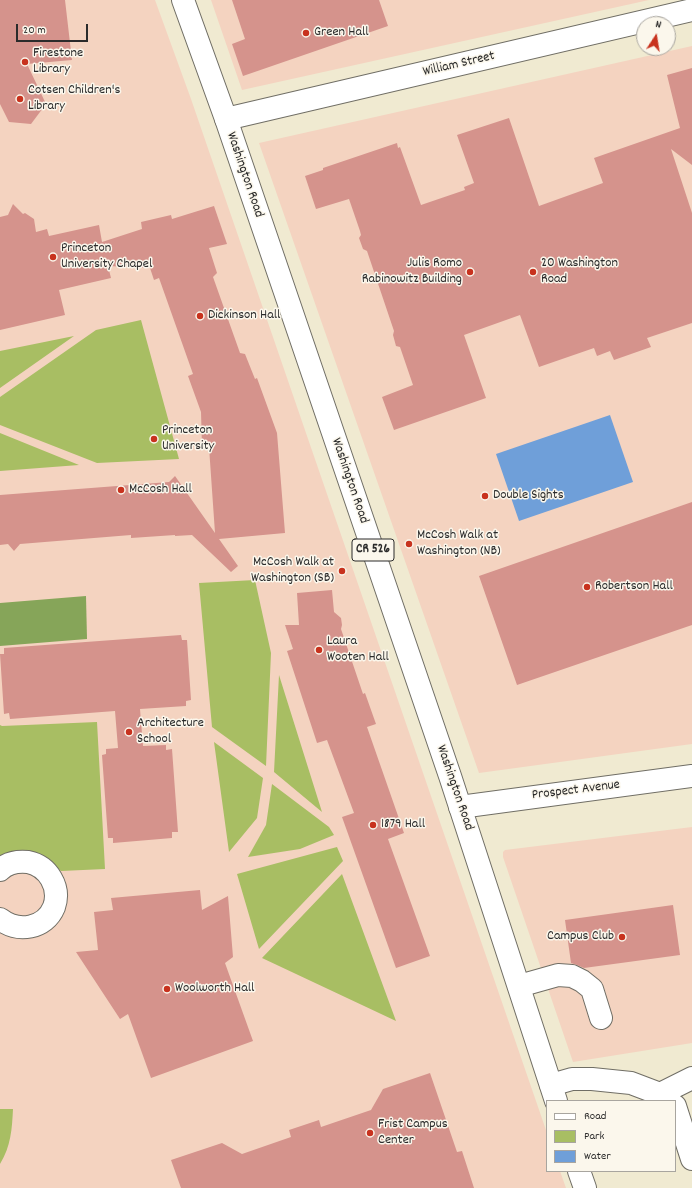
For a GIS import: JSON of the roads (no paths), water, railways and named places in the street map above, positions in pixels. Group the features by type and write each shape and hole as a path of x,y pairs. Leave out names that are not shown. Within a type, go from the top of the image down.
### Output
{"main road":[{"name":"Washington Road","path":"183,0 226,119 460,807 554,1093"},
{"name":"William Street","path":"226,119 692,10"},
{"name":"Prospect Avenue","path":"460,807 692,776"},
{"path":"0,870 11,863 22,861 34,863 43,868 51,877 54,882 56,898 54,907 48,915 41,922 33,926 23,928 14,927 0,919"},
{"path":"519,986 558,976 572,976 582,981 592,989 601,1018"},
{"path":"554,1093 572,1079 592,1079 631,1083 668,1100 692,1078"},
{"path":"676,1120 692,1159"},
{"path":"579,1172 585,1188"}],"water":[{"path":"610,415 633,482 519,521 496,454"}],"place":[{"name":"Green Hall","path":"306,33"},
{"name":"Firestone Library","path":"25,62"},
{"name":"Cotsen Children's Library","path":"20,99"},
{"name":"Princeton University Chapel","path":"53,257"},
{"name":"Julis Romo Rabinowitz Building","path":"470,272"},
{"name":"20 Washington Road","path":"533,272"},
{"name":"Dickinson Hall","path":"200,316"},
{"name":"Princeton University","path":"154,439"},
{"name":"McCosh Hall","path":"121,490"},
{"name":"Double Sights","path":"485,496"},
{"name":"McCosh Walk at Washington (NB)","path":"409,544"},
{"name":"McCosh Walk at Washington (SB)","path":"342,571"},
{"name":"Robertson Hall","path":"587,587"},
{"name":"Laura Wooten Hall","path":"319,650"},
{"name":"Architecture School","path":"129,732"},
{"name":"1879 Hall","path":"373,825"},
{"name":"Campus Club","path":"622,937"},
{"name":"Woolworth Hall","path":"167,989"},
{"name":"Frist Campus Center","path":"370,1133"}]}
